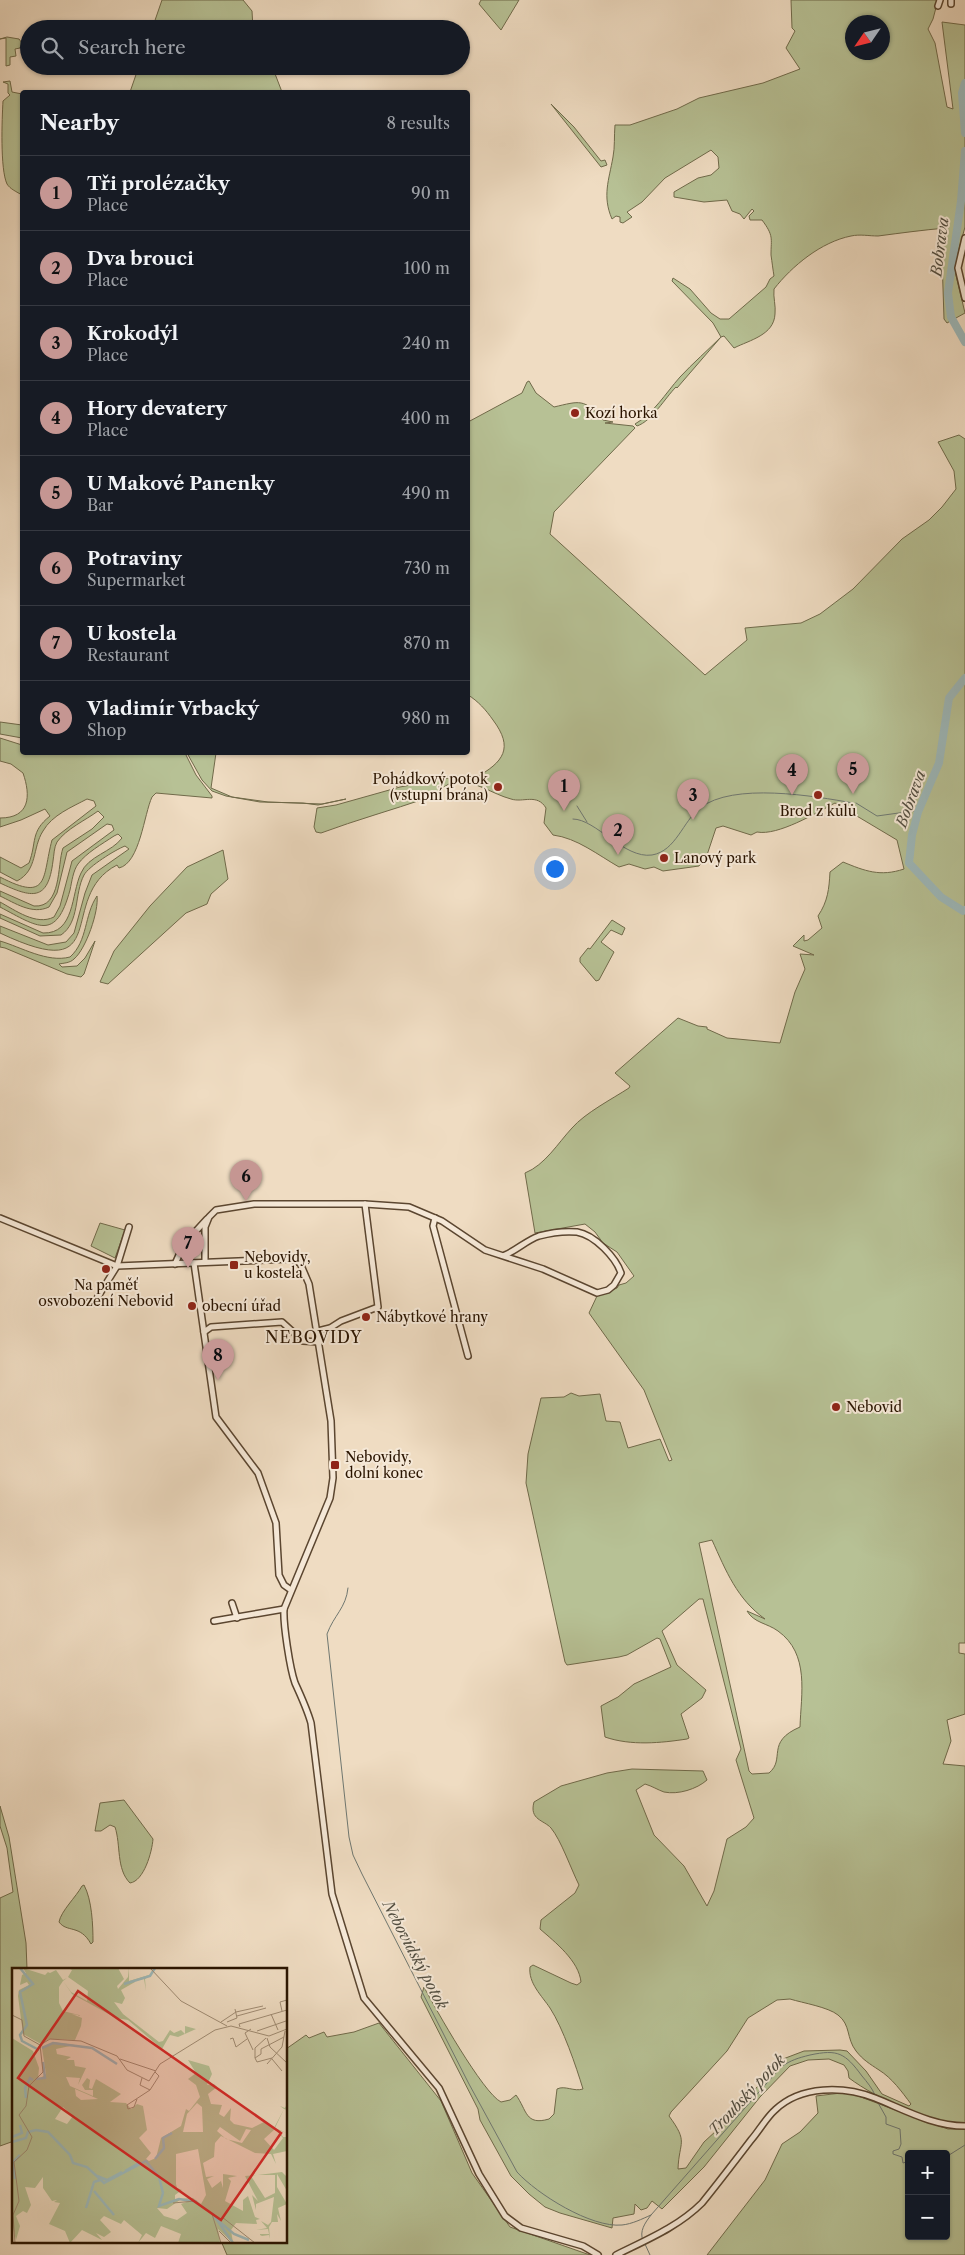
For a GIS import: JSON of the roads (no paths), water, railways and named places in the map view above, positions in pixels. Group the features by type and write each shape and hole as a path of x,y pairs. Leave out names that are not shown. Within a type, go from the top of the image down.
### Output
{"street":[{"path":"965,238 958,268 965,298"},
{"path":"175,1264 184,1244 216,1210 254,1204 365,1204 409,1206 435,1218 478,1247 543,1269 597,1293 614,1286 621,1273 613,1257 602,1246 584,1234 577,1232 540,1236 505,1255"},
{"path":"318,1331 330,1328 341,1321 378,1307 365,1204"},
{"path":"205,1262 205,1227 209,1217"},
{"path":"0,1218 117,1266 290,1259 300,1263 309,1284 318,1331 331,1421 333,1478 330,1498 284,1609 295,1682 304,1699 311,1723 332,1894 363,1994 373,2010 426,2069 439,2088 478,2174 505,2216 521,2228 583,2246 598,2255"},
{"path":"435,1218 433,1226 468,1356"},
{"path":"94,1303 117,1266 129,1227"},
{"path":"194,1263 216,1417 258,1474 276,1523 279,1575 284,1585 291,1590"},
{"path":"204,1332 211,1327 282,1322 303,1341 319,1342"},
{"path":"232,1603 237,1618"},
{"path":"214,1622 284,1609"},
{"path":"616,2255 679,2222 692,2213 702,2203 775,2110 792,2099 837,2089 872,2097 930,2121 948,2126 965,2126"}],"waterway":[{"name":"Bobrava","path":"965,83 962,93 965,133"},
{"name":"Bobrava","path":"965,151 961,201 948,293 951,317 965,342"},
{"name":"Bobrava","path":"965,678 949,698 939,763 918,812 912,835 909,863 941,897 963,911 965,910"},
{"path":"573,819 591,825 631,851 642,855 652,855 667,848 700,808 714,800 732,795 774,793 853,803"},
{"path":"856,803 877,816 918,812"},
{"path":"577,806 587,822"},
{"name":"Nebovidský potok","path":"348,1588 345,1601 327,1634 349,1837 353,1855 362,1874 469,2084 517,2172 537,2190 565,2208 595,2221 622,2225 651,2215"},
{"name":"Troubský potok","path":"643,2241 642,2230 651,2215 781,2067 798,2058 820,2053 834,2053 851,2062 875,2095"},
{"name":"Troubský potok","path":"877,2101 886,2117 886,2124 900,2129 901,2144 899,2149 893,2151 893,2154 902,2157 903,2163 905,2162"},
{"name":"Troubský potok","path":"950,2154 965,2145"},
{"name":"Troubský potok","path":"645,2244 650,2255"}],"place":[{"name":"Kozí horka","path":"575,413"},
{"name":"Pohádkový potok (vstupní brána)","path":"498,787"},
{"name":"U Makové Panenky","path":"853,794"},
{"name":"Hory devatery","path":"792,795"},
{"name":"Brod z kůlů","path":"818,795"},
{"name":"Tři prolézačky","path":"564,811"},
{"name":"Krokodýl","path":"693,820"},
{"name":"Dva brouci","path":"618,855"},
{"name":"Lanový park","path":"664,858"},
{"name":"Potraviny","path":"246,1201"},
{"name":"Nebovidy, u kostela","path":"234,1265"},
{"name":"U kostela","path":"188,1268"},
{"name":"Na paměť osvobození Nebovid","path":"106,1269"},
{"name":"obecní úřad","path":"192,1306"},
{"name":"Nábytkové hrany","path":"366,1317"},
{"name":"Vladimír Vrbacký","path":"218,1380"},
{"name":"Nebovid","path":"836,1407"},
{"name":"Nebovidy, dolní konec","path":"335,1465"}],"district":[{"name":"NEBOVIDY","path":"314,1337"}]}
